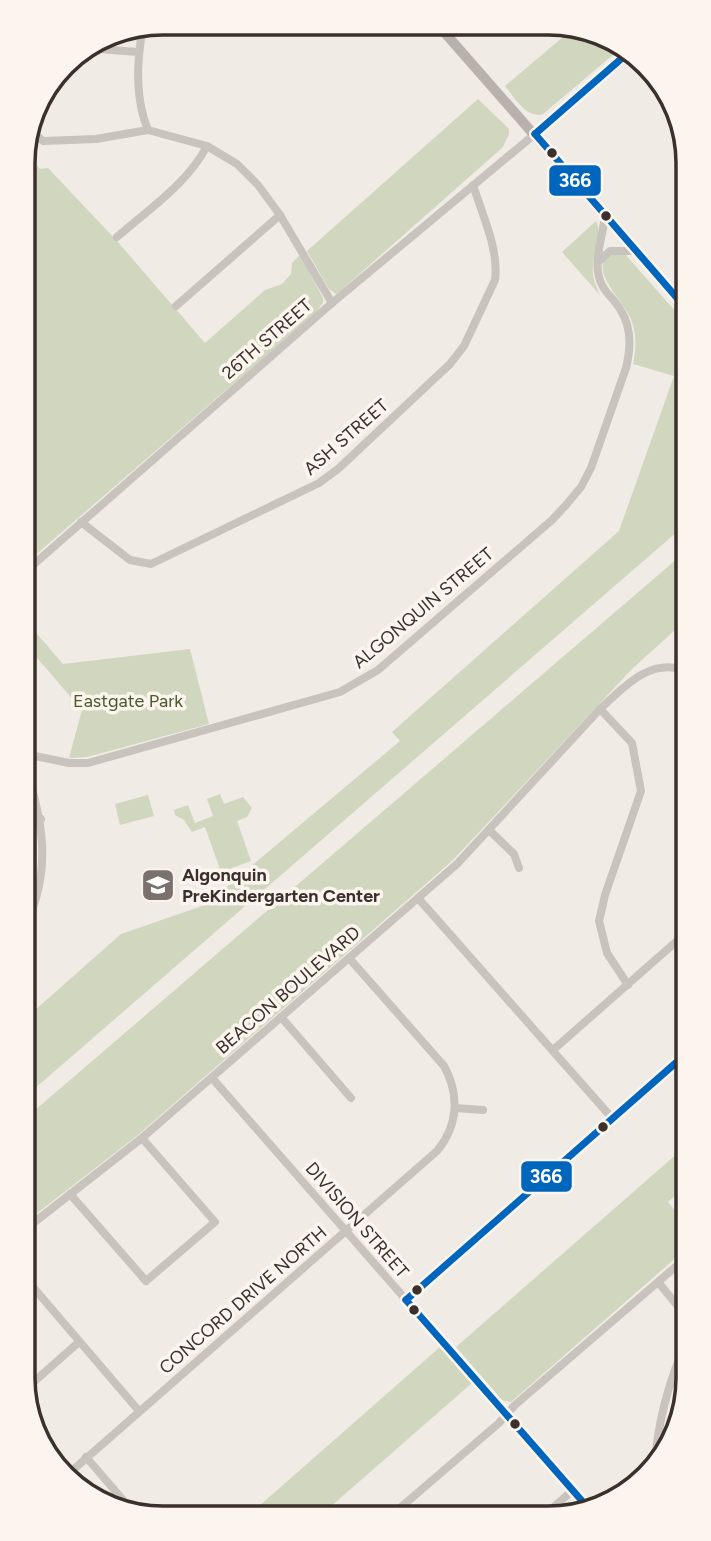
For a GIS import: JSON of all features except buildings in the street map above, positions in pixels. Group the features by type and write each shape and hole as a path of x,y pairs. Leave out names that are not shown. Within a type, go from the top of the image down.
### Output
{"main road":[{"path":"447,35 676,297"}],"street":[{"path":"141,37 138,52 142,116 148,130"},
{"path":"105,49 138,52"},
{"name":"26TH STREET","path":"35,563 332,303 621,59"},
{"path":"37,136 43,141 96,139 148,130 207,146 237,164 258,185 280,215 332,303"},
{"path":"117,237 185,178 207,146"},
{"name":"ASH STREET","path":"81,522 130,560 151,564 312,488 338,469 450,364 464,346 495,280 496,270 495,257 473,185"},
{"path":"176,306 280,215"},
{"name":"ALGONQUIN STREET","path":"35,756 69,763 88,763 340,692 378,670 552,520 581,487 591,468 630,352 626,322 620,309 602,288 597,273 606,216"},
{"path":"599,261 610,251 636,251"},
{"name":"BEACON BOULEVARD","path":"35,1222 142,1138 457,864 600,709 637,676 662,667 676,669"},
{"path":"600,709 632,743 641,791 599,920 607,953 628,985"},
{"path":"35,798 41,819 44,850 35,905"},
{"path":"35,822 41,819"},
{"path":"489,830 514,854 519,868"},
{"path":"418,898 612,1118"},
{"path":"553,1050 676,942"},
{"path":"349,958 444,1066 453,1085 455,1108 483,1110"},
{"path":"281,1017 351,1098"},
{"path":"407,1300 676,1063"},
{"name":"DIVISION STREET","path":"212,1077 583,1501"},
{"name":"CONCORD DRIVE NORTH","path":"74,1469 437,1151 451,1128 455,1108"},
{"path":"70,1194 146,1282 215,1222 142,1138"},
{"path":"402,1506 676,1267"},
{"path":"659,1282 676,1303"},
{"path":"35,1290 139,1411"},
{"path":"35,1380 79,1342"},
{"path":"656,1447 671,1376 676,1365"},
{"path":"86,1457 121,1499"},
{"path":"555,1506 573,1490"}],"green space":[{"path":"564,36 589,42 614,54 543,114 537,115 526,110 505,86"},
{"path":"478,99 509,129 503,147 339,292 336,294 329,289 307,251"},
{"path":"35,163 40,169 48,168 117,241 205,343 265,290 282,284 291,274 292,263 300,255 323,298 323,303 315,313 35,555"},
{"path":"596,221 598,238 593,271 600,295 562,252"},
{"path":"624,253 676,312 676,533 35,1088 35,1010 121,934 205,905 400,741 392,732 619,531 674,376 633,364 633,325 606,280 603,270 603,262 610,256"},
{"path":"676,560 676,629 632,669 452,861 138,1135 35,1215 35,1110"},
{"name":"Eastgate Park","path":"35,632 63,664 190,649 209,724 87,757 69,758 82,710 35,656"},
{"path":"220,794 224,804 243,797 252,808 247,817 237,821 251,861 221,872 205,827 192,832 184,820 175,815 174,810 188,805 195,823 213,816 207,799"},
{"path":"148,795 154,816 120,825 115,804"},
{"path":"676,1155 676,1195 668,1202 676,1212 676,1258 511,1402 502,1400 456,1347"},
{"path":"440,1347 472,1383 331,1506 259,1506"}],"transit line":[{"name":"366","path":"535,134 621,59"},
{"name":"366","path":"535,134 676,297"},
{"name":"366","path":"406,1300 676,1063"},
{"name":"366","path":"406,1300 582,1501"}],"place":[{"name":"Algonquin PreKindergarten Center","path":"158,885"}]}
